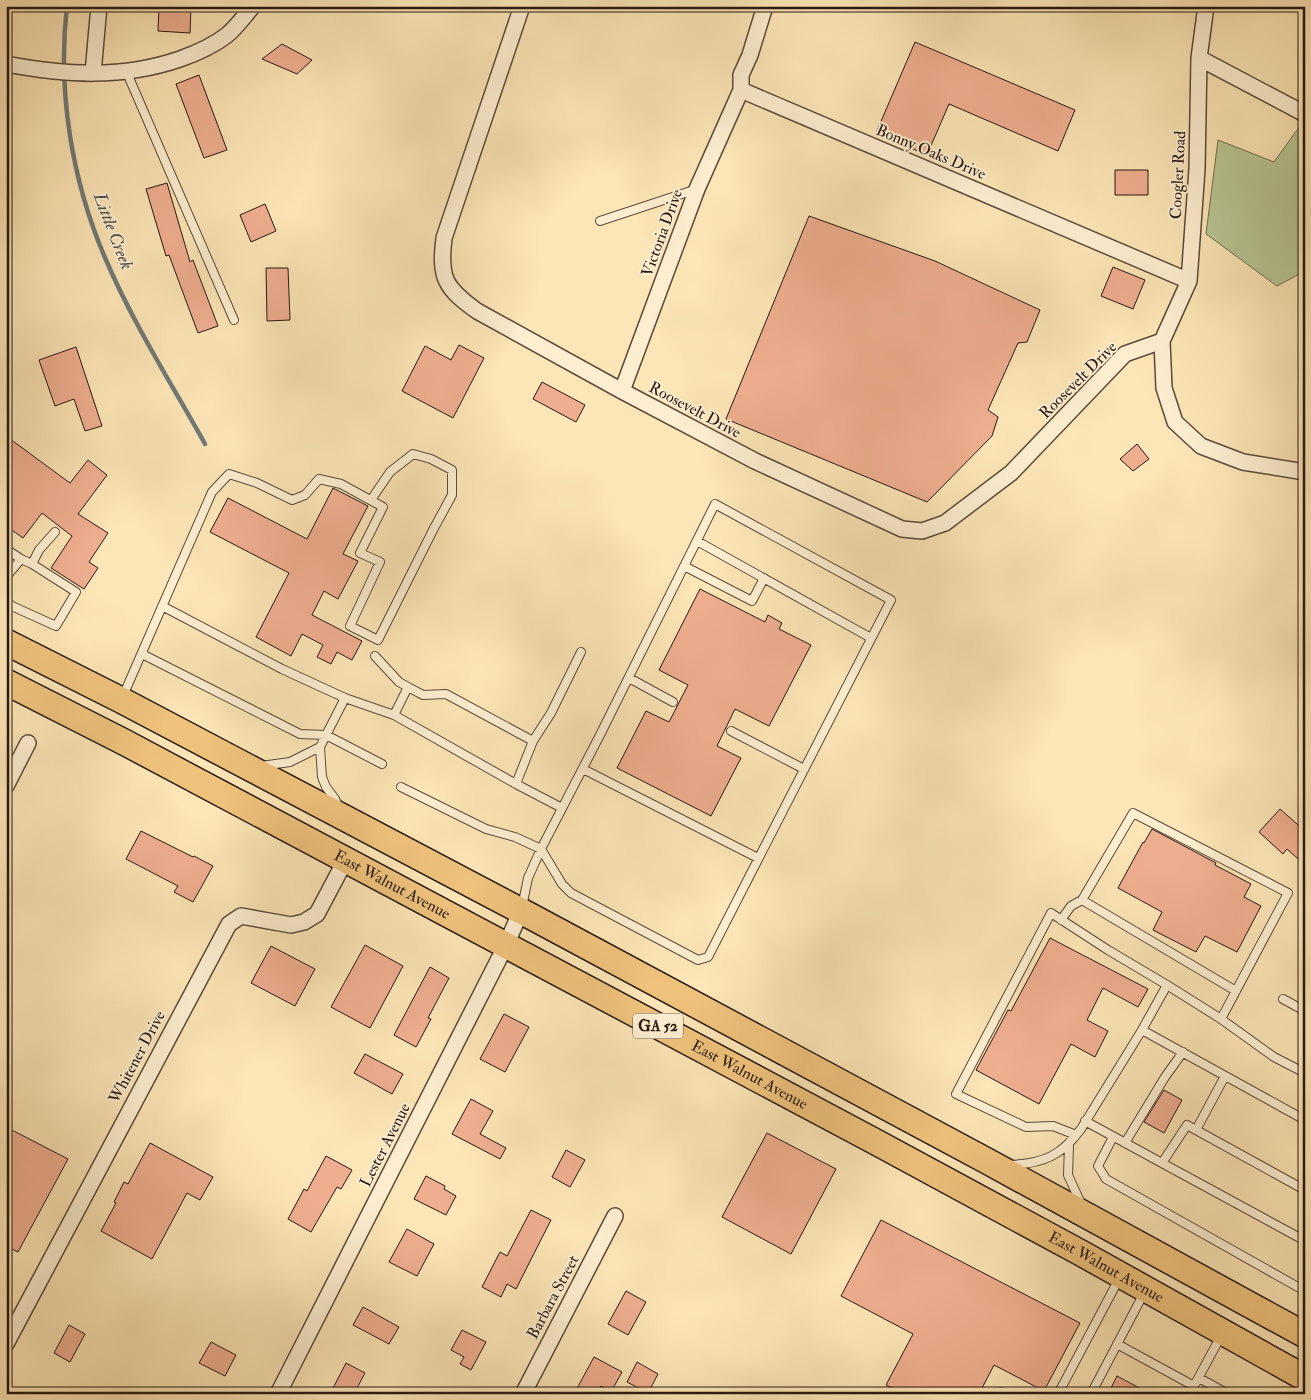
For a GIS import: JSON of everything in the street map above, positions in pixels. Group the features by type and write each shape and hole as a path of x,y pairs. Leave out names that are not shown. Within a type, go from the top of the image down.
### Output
{"main road":[{"name":"GA 52","path":"6,642 250,768 997,1166 1305,1335"},
{"name":"East Walnut Avenue","path":"6,682 18,692 132,746 882,1145 1305,1378"}],"street":[{"path":"93,73 99,6"},
{"path":"6,64 44,72 127,73 164,64 202,51 228,34 253,6"},
{"name":"Roosevelt Drive","path":"522,6 444,238 441,257 445,279 456,296 477,311 622,391 755,461 902,529 922,531 945,523 1011,473 1125,354 1162,341"},
{"path":"741,90 741,75 750,55 765,6"},
{"name":"Coogler Road","path":"1162,341 1189,281 1197,169 1199,58 1206,6"},
{"path":"1199,58 1305,114"},
{"name":"Victoria Drive","path":"622,391 697,189 741,90"},
{"name":"Bonny Oaks Drive","path":"741,90 1189,281"},
{"path":"1162,341 1164,388 1174,422 1201,446 1243,462 1305,472"},
{"path":"6,786 28,743"},
{"name":"Whitener Drive","path":"6,1344 229,924 241,916 291,925 304,922 317,914 345,861"},
{"name":"Lester Avenue","path":"278,1394 506,945 520,912"},
{"name":"Barbara Street","path":"522,1394 615,1216"}],"lane":[{"path":"127,73 234,320"},
{"path":"600,221 697,189"},
{"path":"121,700 212,492 229,474 257,483 292,500 305,496 319,479 340,484 371,500 383,506 360,553 380,562 350,626 378,640 452,495 452,470 431,459 413,454 390,472 371,500"},
{"path":"401,787 486,829 515,837 541,849 562,884 571,893 698,960 708,957 891,600 715,504 629,678 541,849 528,878 520,912"},
{"path":"32,564 40,550 55,532"},
{"path":"697,541 871,638"},
{"path":"6,549 76,592 56,626 6,602"},
{"path":"6,577 21,559"},
{"path":"684,566 752,601 764,578"},
{"path":"162,606 282,669 345,698 394,715 562,808"},
{"path":"516,784 533,741 551,713 581,652"},
{"path":"142,654 300,734 326,735 382,764"},
{"path":"375,656 399,682 408,687 423,695 446,694 533,741"},
{"path":"629,678 673,702"},
{"path":"394,715 408,687"},
{"path":"343,818 335,799 326,787 322,777 320,747 345,698"},
{"path":"731,732 804,769"},
{"path":"250,768 290,762 320,747"},
{"path":"583,769 758,858"},
{"path":"1062,920 1071,906 1082,900 1133,813 1288,893 1221,1018"},
{"path":"1082,900 1236,991"},
{"path":"1076,1135 1053,1126 1026,1128 956,1094 1051,913 1221,1018 1274,1057 1305,1074"},
{"path":"997,1166 1034,1163 1047,1159 1069,1145 1142,1030 1167,985"},
{"path":"1283,999 1305,1011"},
{"path":"1142,1030 1305,1120"},
{"path":"1125,1143 1165,1077 1183,1052"},
{"path":"1196,1130 1225,1076"},
{"path":"1085,1121 1302,1240 1305,1229"},
{"path":"1162,1163 1187,1125 1305,1190"},
{"path":"1113,1137 1098,1166 1106,1179 1305,1291"},
{"path":"1069,1145 1068,1175 1086,1215"},
{"path":"1058,1394 1121,1276"},
{"path":"1091,1394 1146,1289"},
{"path":"1117,1344 1194,1390 1223,1332"},
{"path":"1199,1378 1228,1394"}],"green space":[{"path":"1305,119 1305,271 1277,286 1206,234 1218,140 1274,162"}],"building":[{"path":"159,6 191,6 190,33 158,31"},
{"path":"915,42 1075,110 1058,151 949,104 927,155 876,133"},
{"path":"282,44 312,60 297,74 262,59"},
{"path":"199,75 227,150 204,158 176,84"},
{"path":"1115,170 1148,170 1148,195 1115,195"},
{"path":"167,183 190,262 193,260 218,326 198,333 169,255 166,256 146,189"},
{"path":"265,204 276,231 251,242 240,215"},
{"path":"809,216 935,261 1040,310 1027,342 1018,343 988,410 998,417 992,436 927,502 726,419"},
{"path":"1113,267 1145,280 1133,309 1101,296"},
{"path":"266,268 288,268 290,320 267,321"},
{"path":"459,345 484,358 453,418 402,391 425,346 451,360"},
{"path":"76,347 102,426 85,431 74,399 55,406 39,360"},
{"path":"542,382 585,405 576,422 533,399"},
{"path":"6,436 70,483 88,460 107,475 78,514 108,533 89,562 98,568 84,589 51,568 72,536 42,513 23,538 6,526"},
{"path":"1137,444 1149,459 1133,471 1120,459"},
{"path":"333,488 368,506 343,554 358,561 338,599 324,591 312,615 362,641 352,660 337,652 331,664 317,657 323,645 302,634 291,656 256,637 289,573 210,532 228,498 307,539"},
{"path":"700,589 765,622 768,615 782,623 779,629 811,645 769,726 735,709 717,746 741,758 711,816 617,768 646,711 669,722 688,685 659,670"},
{"path":"1280,809 1305,831 1305,865 1287,849 1283,854 1259,832"},
{"path":"1152,829 1251,884 1244,897 1261,906 1237,952 1205,936 1196,952 1153,930 1162,912 1118,888"},
{"path":"141,831 213,866 193,902 174,892 178,886 126,859"},
{"path":"1050,938 1148,989 1138,1007 1103,988 1087,1020 1108,1031 1095,1057 1071,1044 1039,1104 976,1070 1008,1010 1011,1011"},
{"path":"365,945 403,966 370,1028 331,1007"},
{"path":"271,946 315,969 295,1006 251,983"},
{"path":"430,967 449,978 428,1018 431,1019 416,1047 394,1035"},
{"path":"504,1014 529,1027 505,1072 480,1059"},
{"path":"365,1054 403,1074 392,1094 354,1073"},
{"path":"1164,1090 1182,1100 1164,1133 1144,1122"},
{"path":"471,1099 493,1111 480,1134 506,1148 500,1159 452,1134"},
{"path":"6,1127 68,1159 18,1252 6,1246"},
{"path":"767,1133 836,1169 791,1254 722,1217"},
{"path":"150,1143 213,1177 200,1200 187,1193 152,1259 101,1231 116,1203 114,1202 124,1182 128,1184"},
{"path":"566,1150 585,1160 570,1187 552,1177"},
{"path":"326,1156 352,1170 341,1189 337,1187 311,1232 288,1219 304,1189 307,1191"},
{"path":"426,1176 445,1186 444,1189 456,1196 446,1215 414,1199"},
{"path":"531,1210 551,1220 516,1289 507,1284 501,1297 482,1287 500,1252 507,1256"},
{"path":"881,1220 1080,1323 1044,1391 994,1365 979,1394 904,1394 886,1385 913,1334 841,1296"},
{"path":"407,1229 434,1244 417,1276 389,1262"},
{"path":"626,1291 646,1302 628,1335 608,1324"},
{"path":"363,1307 399,1327 389,1344 353,1325"},
{"path":"69,1325 85,1334 70,1362 54,1353"},
{"path":"462,1330 486,1342 471,1370 460,1364 464,1357 451,1350"},
{"path":"211,1342 236,1355 225,1376 199,1363"},
{"path":"594,1357 622,1372 611,1392 601,1386 597,1394 574,1394"},
{"path":"637,1362 658,1374 648,1393 627,1382"},
{"path":"346,1363 365,1373 354,1394 330,1394"},
{"path":"1117,1376 1151,1394 1108,1394"}],"waterway":[{"name":"Little Creek","path":"67,6 64,38 66,103 70,136 84,199 106,260 128,307 205,444"}]}
